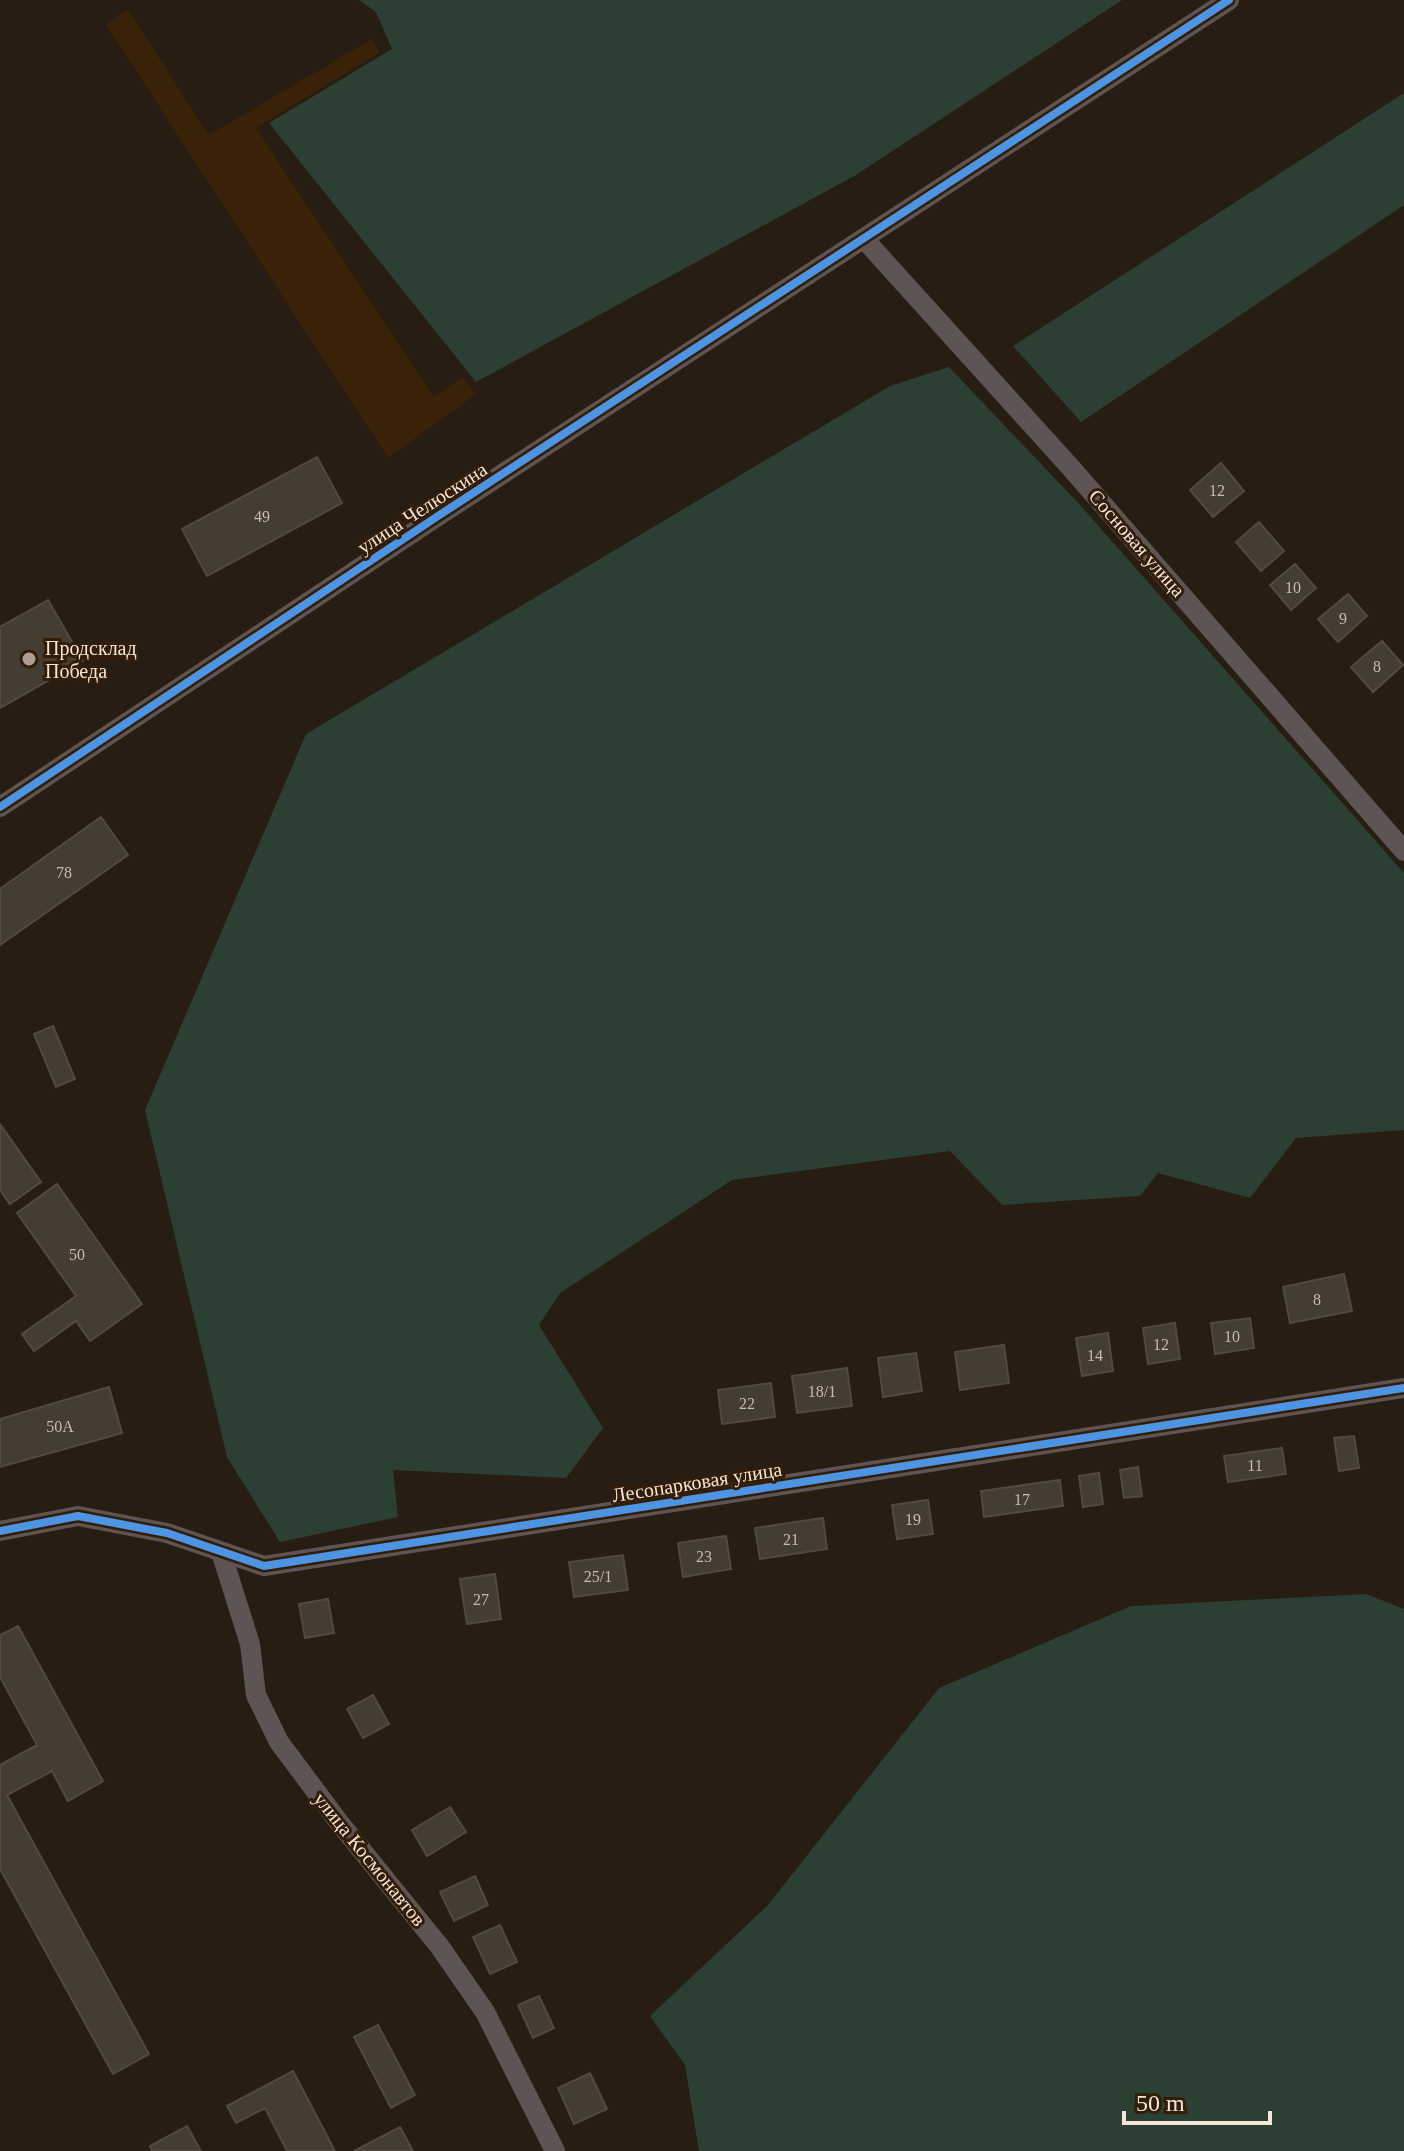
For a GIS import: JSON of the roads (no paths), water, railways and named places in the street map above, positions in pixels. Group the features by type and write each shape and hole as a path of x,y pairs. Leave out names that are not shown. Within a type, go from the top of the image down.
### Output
{"street":[{"name":"улица Челюскина","path":"0,807 426,524 1229,0"},
{"name":"Сосновая улица","path":"865,240 1072,469 1404,851"},
{"name":"Лесопарковая улица","path":"0,1531 78,1516 167,1533 264,1566 1404,1388"},
{"name":"улица Космонавтов","path":"221,1552 250,1644 256,1695 279,1742 440,1947 485,2012 555,2151"}],"place":[{"name":"Продсклад Победа","path":"29,659"}]}
